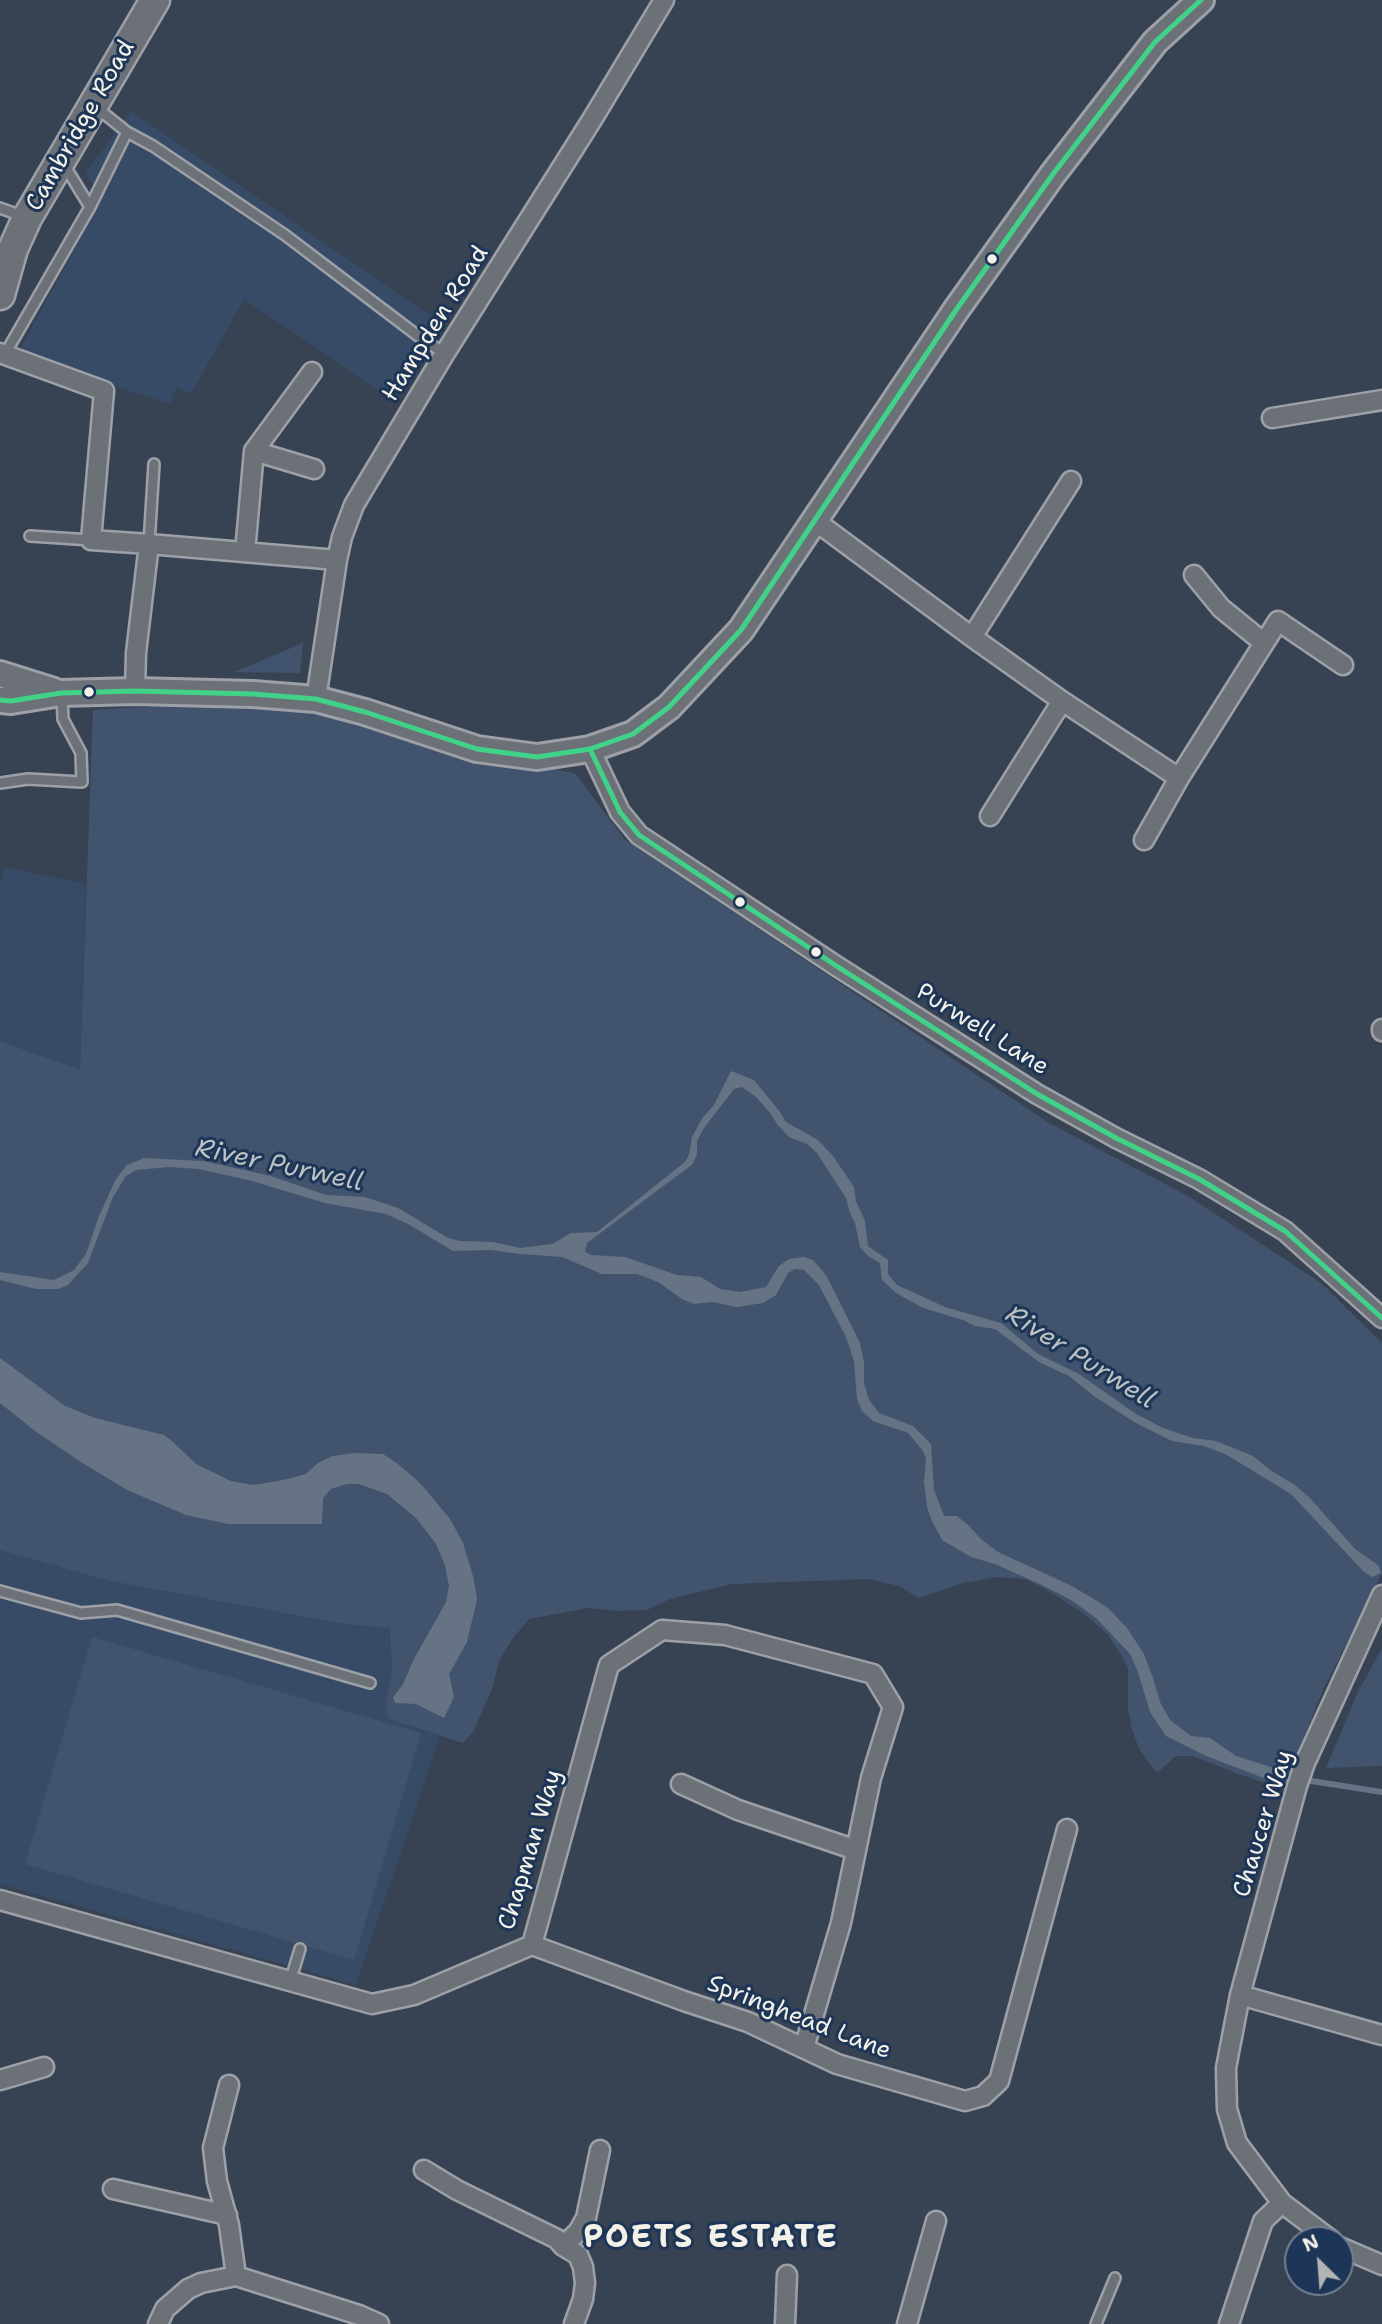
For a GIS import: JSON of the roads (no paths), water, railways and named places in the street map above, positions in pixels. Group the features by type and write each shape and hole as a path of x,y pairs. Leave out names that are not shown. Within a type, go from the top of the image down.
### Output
{"main road":[{"name":"Cambridge Road","path":"0,295 13,249 27,218 155,0"}],"street":[{"name":"Hampden Road","path":"316,699 337,560 354,505 664,0"},
{"path":"0,700 61,693 135,691 253,694 316,699 365,712 477,749 537,757 590,749 633,734 669,707 741,630 956,310 1053,174 1155,42 1200,0"},
{"path":"2,354 104,391 92,540 337,560"},
{"path":"245,552 254,451 312,372"},
{"path":"1272,418 1382,400"},
{"path":"254,451 314,469"},
{"path":"972,637 1071,481"},
{"path":"814,520 1062,701 1179,778"},
{"path":"135,691 136,653 149,544"},
{"path":"1194,575 1221,608 1264,643"},
{"path":"1144,840 1179,778 1278,621 1343,665"},
{"path":"0,674 61,693"},
{"path":"990,816 1062,701"},
{"name":"Purwell Lane","path":"590,749 620,812 639,835 838,968 1037,1094 1116,1138 1199,1179 1285,1231 1382,1318"},
{"name":"Chaucer Way","path":"1312,2226 1282,2203 1237,2143 1227,2109 1226,2068 1240,1996 1297,1786 1382,1595"},
{"name":"Chapman Way","path":"0,1900 372,2004 414,1995 532,1945 609,1665 662,1630 725,1635 873,1674 893,1707 871,1778 856,1850"},
{"path":"681,1784 738,1810 856,1850 841,1923 804,2048"},
{"name":"Springhead Lane","path":"532,1945 748,2022 837,2064 965,2101 983,2096 999,2081 1067,1829"},
{"path":"1240,1996 1382,2035"},
{"path":"0,2080 44,2067"},
{"path":"229,2085 213,2148 217,2181 228,2215 236,2276"},
{"path":"563,2246 578,2232 586,2218 600,2150"},
{"path":"424,2170 457,2190 532,2225 578,2255 585,2283 583,2299 574,2324"},
{"path":"113,2189 228,2215"},
{"path":"1229,2324 1263,2221 1282,2203"},
{"path":"907,2324 936,2221"},
{"path":"1354,2253 1382,2264"},
{"path":"785,2324 787,2275"},
{"path":"158,2324 165,2309 188,2289 201,2283 236,2276 359,2315 379,2324"}],"lane":[{"path":"93,104 127,132 153,146 285,235 426,342 445,353"},
{"path":"2,354 90,206 127,132"},
{"path":"61,159 90,206"},
{"path":"0,208 27,218"},
{"path":"149,544 154,464"},
{"path":"30,536 92,540"},
{"path":"0,783 28,779 82,782 81,753 63,719 61,693"},
{"path":"0,1591 81,1613 117,1610 370,1683"},
{"path":"290,1982 300,1949"},
{"path":"1096,2324 1115,2278"}],"waterway":[{"name":"River Purwell","path":"1273,1775 1382,1792"}],"district":[{"name":"POETS ESTATE","path":"711,2239"}]}
